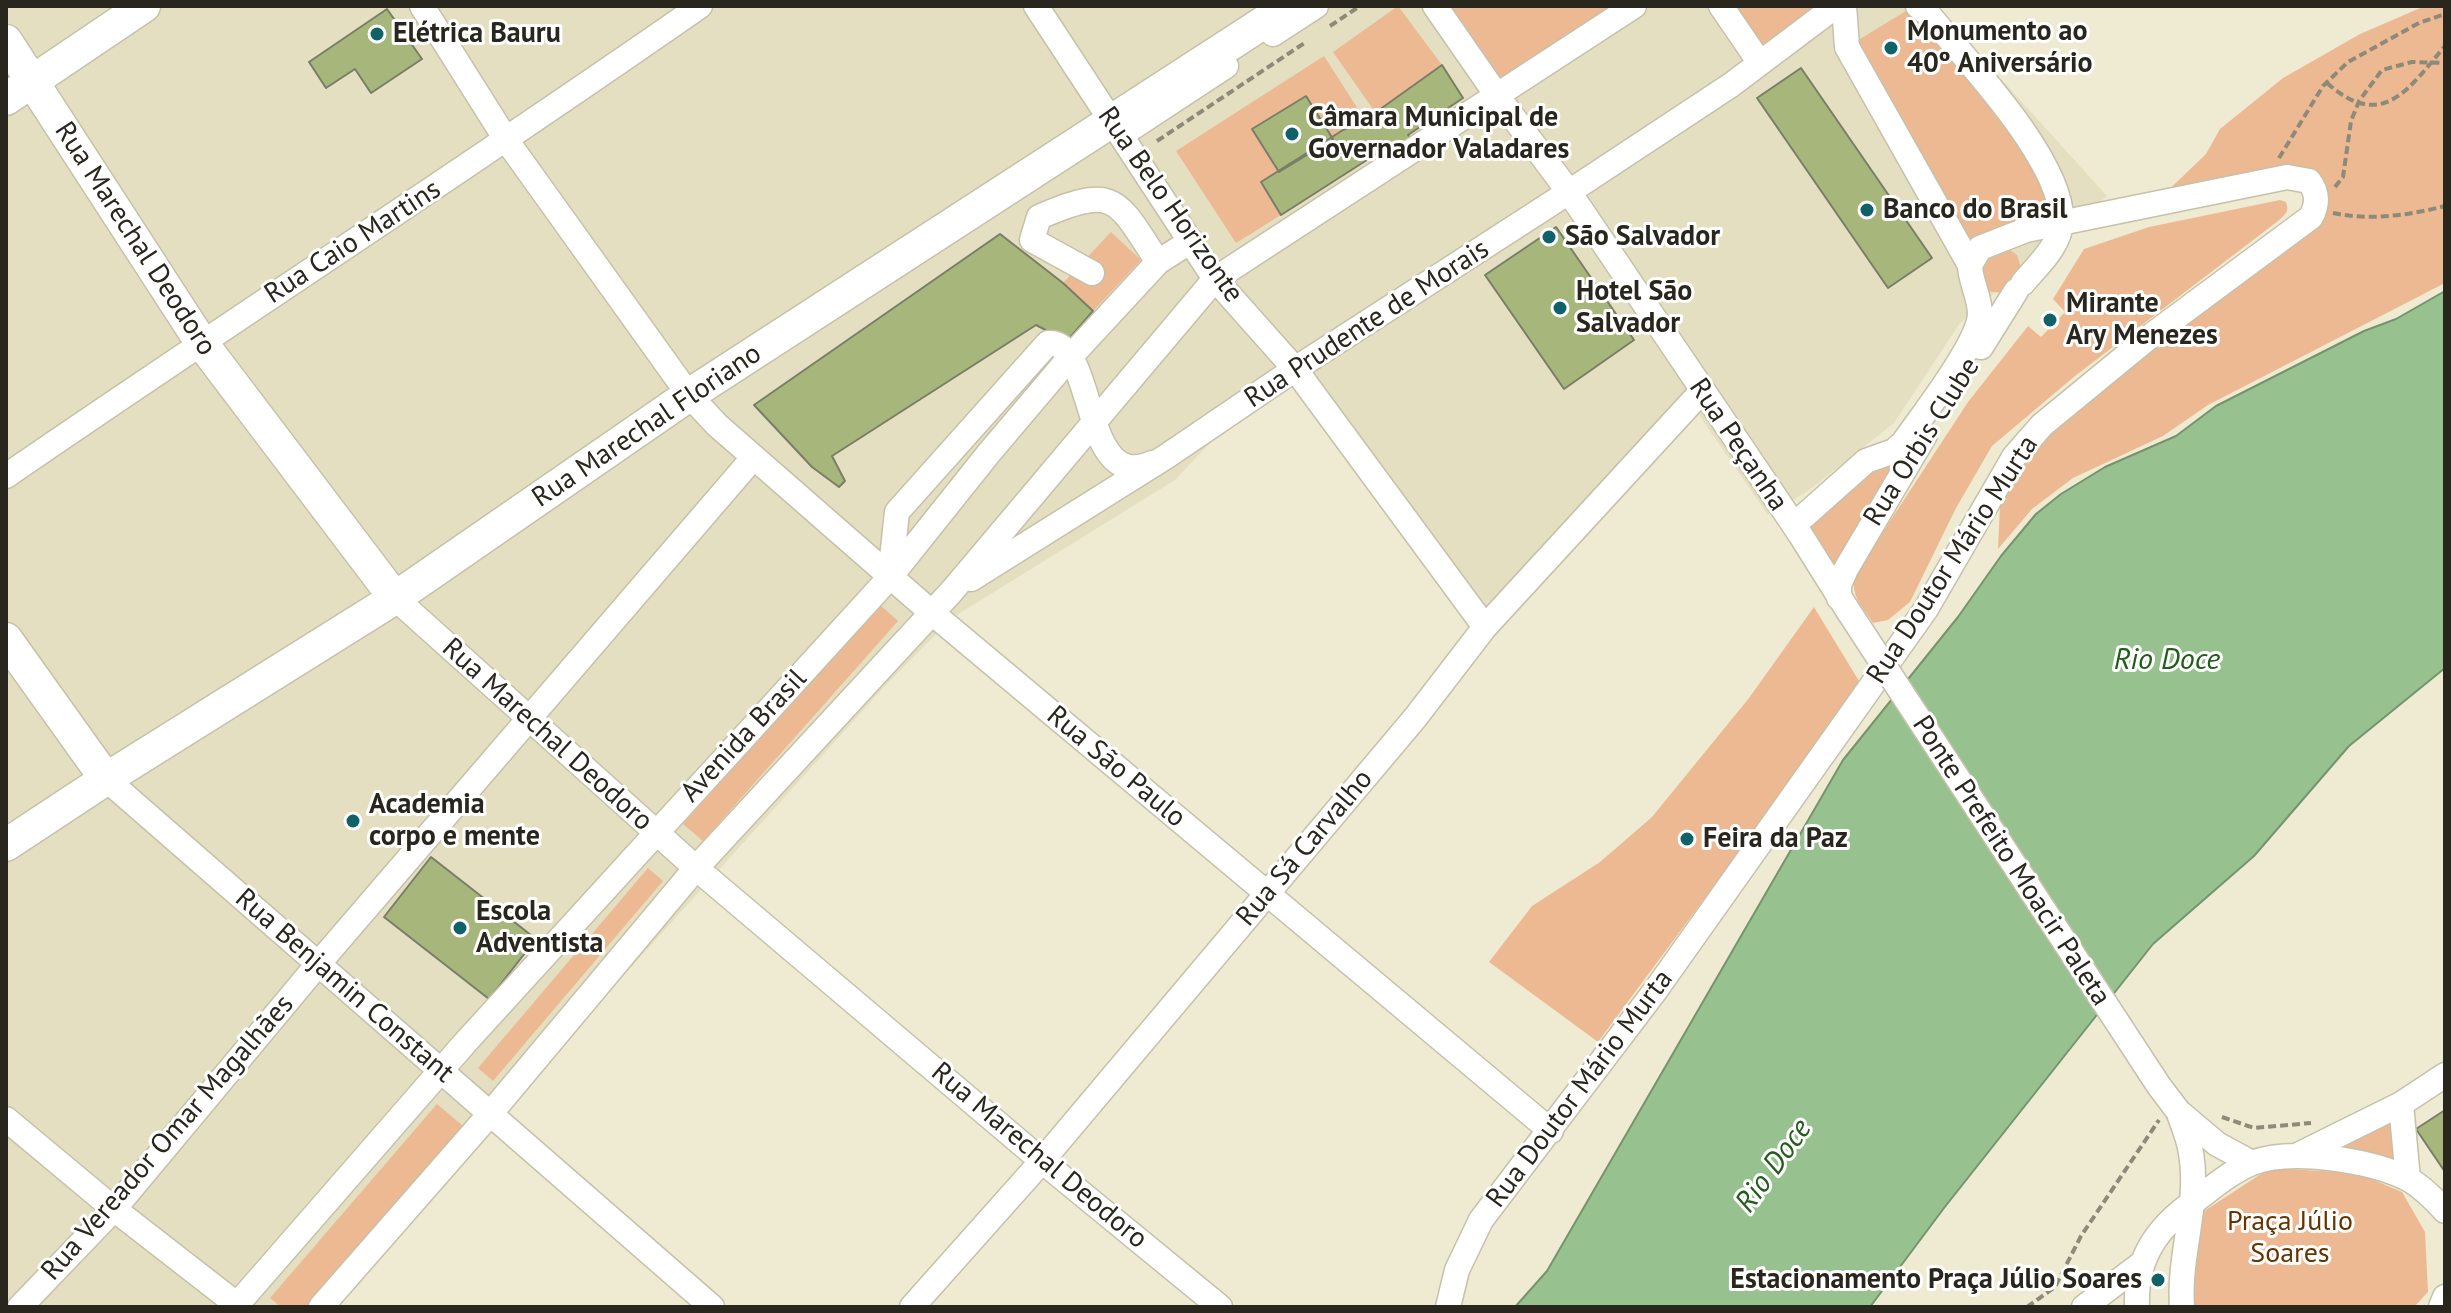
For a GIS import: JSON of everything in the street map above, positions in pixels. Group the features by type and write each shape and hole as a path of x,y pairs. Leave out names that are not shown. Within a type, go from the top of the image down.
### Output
{"main road":[{"path":"19,90 144,6"},
{"name":"Rua Marechal Floriano","path":"6,845 395,598 689,395 1122,136 1289,6"},
{"name":"Rua Marechal Deodoro","path":"6,41 19,90 201,342 395,598"},
{"name":"Rua Benjamin Constant","path":"6,639 106,779"}],"street":[{"name":"Rua São Paulo","path":"422,6 507,141 689,395 891,585 931,612 1551,1131"},
{"name":"Rua Caio Martins","path":"6,476 201,342 507,141 700,6"},
{"name":"Rua Belo Horizonte","path":"1036,6 1215,279 1295,369 1485,627"},
{"name":"Rua Marechal Floriano","path":"1122,136 1316,6"},
{"name":"Rua Peçanha","path":"1435,6 1569,192 1702,391 1835,572"},
{"path":"321,1307 490,1114 696,868 952,591 1215,279 1634,6"},
{"path":"1721,6 1760,63"},
{"name":"Rua Prudente de Morais","path":"952,591 1167,456 1295,369 1569,192 1760,63 1836,6"},
{"path":"1844,6 1847,47 1980,291 1998,298 2009,297 2026,274 2022,255 2016,247 1997,241"},
{"path":"1918,6 1928,14 2013,118 2051,177 2060,212"},
{"path":"1972,274 1980,248 2026,230 2060,212 2093,217 2287,177 2309,181 2316,189 2316,206"},
{"path":"1092,273 1032,240 1039,217 1078,200 1103,198 1120,207 1158,262"},
{"name":"Rua Doutor Mário Murta","path":"1448,1307 1457,1270 1481,1220 1655,991 1926,609 2014,457 2042,425 2077,395 2311,217 2316,206"},
{"name":"Rua Orbis Clube","path":"1843,604 1835,572 2019,287 2058,239 2060,212"},
{"name":"Avenida Brasil","path":"237,1306 441,1070 655,832 891,585 989,453 1071,356 1158,262 1191,241"},
{"name":"Rua Orbis Clube","path":"1797,522 1863,463 1894,451 1903,443 1977,329 1980,318 1972,274"},
{"path":"952,591 891,585 897,512 1043,346 1058,344 1071,356 1094,421 1111,455 1125,467 1140,468 1167,456"},
{"name":"Rua Sá Carvalho","path":"912,1307 1042,1161 1415,718 1485,627 1702,391"},
{"name":"Rua Vereador Omar Magalhães","path":"20,1307 114,1209 319,963 753,458"},
{"path":"1863,463 1874,460 1888,463 1895,483"},
{"name":"Rua Marechal Deodoro","path":"395,598 696,868 1220,1307"},
{"name":"Ponte Prefeito Moacir Paleta","path":"1843,604 2176,1108 2191,1152 2190,1204"},
{"name":"Rua Benjamin Constant","path":"106,779 712,1307"},
{"path":"2084,1307 2141,1264 2155,1239 2190,1204 2230,1175 2252,1163 2298,1155 2401,1104 2445,1075"},
{"path":"2401,1104 2408,1179"},
{"name":"Ponte Prefeito Moacir Paleta","path":"2176,1108 2217,1144 2252,1163"},
{"path":"6,1119 237,1306"},
{"path":"2298,1155 2364,1165 2408,1179 2445,1211"},
{"path":"2182,1307 2181,1262 2190,1204"},
{"path":"2137,1307 2141,1264"},
{"path":"2441,1307 2445,1297"}],"path":[{"path":"1320,32 1360,6"},
{"path":"2274,179 2281,151 2327,83 2348,62 2419,23 2445,14"},
{"path":"1122,136 1177,129 1307,41"},
{"path":"2327,83 2339,94 2359,101 2393,102 2408,90 2445,46"},
{"path":"2445,63 2412,62 2382,70 2359,101 2351,121 2343,177 2339,185 2316,206 2340,214 2381,217 2445,206"},
{"path":"2027,1307 2055,1287 2081,1236 2156,1124 2176,1108"},
{"path":"2213,1113 2254,1128 2310,1123"}],"shaded area":[{"path":"6,6 1935,6 2107,196 1960,323 1894,423 1808,491 1768,515 1697,412 1485,606 1295,353 1175,480 952,618 885,686 324,1307 6,1307"}],"green space":[{"path":"1398,6 1442,65 1375,112 1333,52"},
{"path":"1438,6 1631,6 1498,96"},
{"path":"1727,6 1827,6 1762,57"},
{"path":"1914,6 2013,118 2061,224 1968,262 1847,47"},
{"path":"2425,6 2445,6 2445,283 2208,405 2163,436 2073,478 2032,509 1998,549 2000,505 2024,465 2063,419 2316,220 2316,184 2156,202 2206,154 2220,129 2283,78 2360,34"},
{"path":"1324,56 1365,120 1333,139 1305,96 1252,128 1279,172 1261,183 1281,215 1236,243 1176,151"},
{"path":"2280,200 2286,202 2287,210 2278,221 2075,376 1992,446 1956,508 1910,602 1888,620 1873,623 1855,592 1858,570 1968,402 2028,326 2041,337 2065,312 2053,299 2084,249 2149,227"},
{"path":"1111,232 1141,260 1093,311 1063,283"},
{"path":"2004,246 2017,255 2022,271 2002,293 1986,291 1973,264"},
{"path":"1884,463 1890,467 1891,473 1837,572 1804,518"},
{"path":"879,604 898,621 703,841 683,824"},
{"name":"Feira da Paz","path":"1814,607 1862,686 1598,1042 1489,962 1532,906 1600,862 1652,817 1749,698"},
{"path":"648,868 663,881 493,1081 478,1068"},
{"path":"437,1104 463,1126 308,1307 281,1307 270,1298"},
{"path":"2394,1115 2400,1169 2320,1150"},
{"name":"Praça Júlio Soares","path":"2270,1168 2357,1173 2402,1192 2425,1232 2428,1292 2414,1307 2191,1307 2192,1219"}],"water":[{"name":"Rio Doce","path":"2445,291 2445,668 2349,746 2254,856 2153,944 1944,1208 1870,1307 1515,1307 1547,1271 1843,760 2036,514 2061,494 2105,467 2176,436 2216,406 2364,331 2396,319"}],"building":[{"name":"Elétrica Bauru","path":"387,9 422,59 371,93 355,69 326,88 309,62"},
{"path":"1442,65 1463,98 1408,135 1415,145 1388,163 1381,151 1281,215 1261,182 1343,130 1365,120"},
{"name":"Banco do Brasil","path":"1801,68 1932,258 1888,288 1757,98"},
{"name":"Câmara Municipal de Governador Valadares","path":"1306,96 1333,139 1279,172 1252,129"},
{"name":"Hotel São Salvador","path":"1556,227 1634,340 1564,389 1485,275"},
{"path":"1000,234 1063,283 1093,311 1067,341 1036,325 832,456 845,481 839,487 812,467 754,405"},
{"name":"Escola Adventista","path":"431,857 536,939 489,999 384,917"},
{"path":"2445,1110 2445,1172 2416,1129"}],"place":[{"name":"Elétrica Bauru","path":"377,34"},
{"name":"Monumento ao 40º Aniversário","path":"1891,48"},
{"name":"Câmara Municipal de Governador Valadares","path":"1292,134"},
{"name":"Banco do Brasil","path":"1867,210"},
{"name":"São Salvador","path":"1549,237"},
{"name":"Hotel São Salvador","path":"1560,308"},
{"name":"Mirante Ary Menezes","path":"2050,320"},
{"name":"Academia corpo e mente","path":"353,821"},
{"name":"Feira da Paz","path":"1687,839"},
{"name":"Escola Adventista","path":"460,928"},
{"name":"Estacionamento Praça Júlio Soares","path":"2158,1280"}]}
